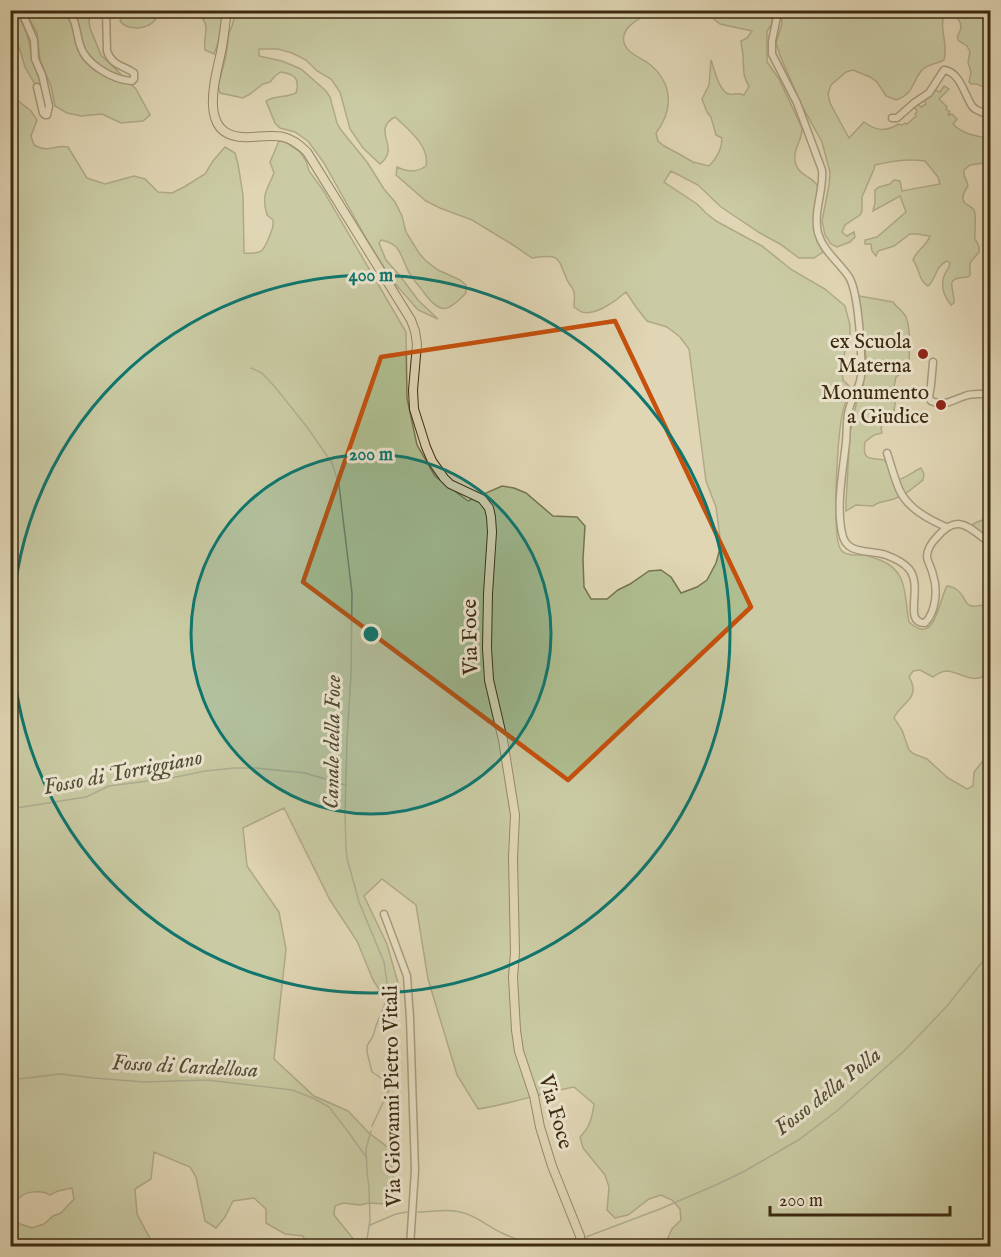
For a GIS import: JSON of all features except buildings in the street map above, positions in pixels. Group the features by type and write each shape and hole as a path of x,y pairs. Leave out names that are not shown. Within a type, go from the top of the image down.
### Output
{"main road":[{"name":"Via Foce","path":"227,10 213,92 213,109 216,120 227,133 237,136 285,136 298,144 310,157 411,320 417,344 413,390 414,409 418,427 432,461 450,484 482,499 489,508 492,532 488,594 489,680 515,815 513,977 516,1030 519,1051 532,1090 540,1127 552,1166 580,1236 581,1246"}],"street":[{"path":"21,10 34,40 35,59 42,75 48,115 43,113 37,87"},
{"path":"67,10 74,20 81,50 88,60 101,70 124,81 132,81 134,73 109,57 106,10"},
{"path":"776,10 772,54 797,103 822,170 823,179 816,220 819,234 825,248 849,278 854,287 856,300 861,377 849,407 840,508 842,534 851,549 887,555 908,568 915,586 913,614 918,622 925,623 933,612 935,582 927,556 934,539 946,527 960,523 990,543"},
{"path":"892,118 897,118 929,93 944,70 949,71 962,85 975,109 990,116"},
{"path":"933,362 928,397 931,401 935,403 952,402 970,394 985,394 990,400"},
{"path":"887,453 904,497 919,513 946,527"},
{"name":"Via Giovanni Pietro Vitali","path":"384,914 407,976 415,1170 410,1246"}],"highlighted area":[{"path":"615,321 751,607 568,780 303,582 381,357"}],"green space":[{"path":"321,10 653,11 629,26 624,40 630,52 656,70 666,87 668,105 666,115 656,133 658,141 693,162 709,166 719,154 722,138 716,135 711,117 702,99 709,85 711,60 722,89 729,94 744,95 749,86 744,75 741,41 747,38 752,31 720,24 714,19 712,11 771,11 772,24 767,31 767,62 779,79 802,128 795,152 795,162 797,168 813,180 818,188 814,225 823,252 814,258 799,258 721,207 698,185 671,171 664,182 697,204 716,221 762,246 792,270 825,289 845,306 850,334 842,370 843,380 850,387 841,422 837,467 836,527 841,550 848,554 865,555 880,560 896,571 901,578 909,622 918,628 925,629 931,626 947,586 960,592 968,605 983,605 990,575 990,672 982,677 969,678 947,671 933,677 920,670 913,671 909,677 912,684 912,696 894,718 902,730 909,750 927,759 948,778 967,789 973,786 974,772 990,752 990,1246 679,1246 667,1240 672,1229 681,1220 680,1209 672,1200 661,1195 649,1199 628,1215 615,1218 607,1210 609,1187 605,1175 583,1148 580,1137 590,1122 594,1104 574,1087 478,1109 457,1075 428,979 416,905 382,879 364,896 387,944 400,990 388,1003 373,980 357,941 330,900 284,808 243,828 247,866 279,912 286,949 274,1059 314,1096 348,1111 369,1133 390,1149 395,1194 386,1204 343,1203 335,1206 334,1215 359,1246 308,1246 303,1236 285,1234 266,1223 266,1209 254,1198 233,1201 216,1228 205,1221 196,1177 190,1167 154,1152 151,1179 135,1189 137,1214 154,1246 11,1246 10,1213 20,1224 32,1228 44,1224 53,1216 61,1213 74,1199 72,1188 50,1195 43,1192 31,1192 20,1197 11,1209 11,95 31,111 37,120 31,136 34,145 44,149 68,147 87,178 105,184 134,176 145,179 158,192 172,193 205,174 225,147 235,153 243,195 244,253 262,251 273,228 273,220 267,215 265,208 265,197 274,173 270,162 279,141 285,142 300,152 309,171 323,190 406,332 407,398 417,445 435,476 468,501 502,486 526,493 553,516 577,517 585,526 584,587 591,599 607,599 649,571 661,570 671,577 681,593 697,587 707,580 716,563 721,545 716,507 706,481 689,349 680,337 667,327 647,321 626,292 600,310 588,313 578,310 574,307 573,290 556,258 548,256 532,258 472,220 426,201 396,175 397,167 408,171 419,170 426,166 426,159 425,152 417,138 395,117 388,122 385,128 388,151 386,158 380,164 363,148 350,129 340,92 331,79 317,71 306,60 292,53 278,49 259,49 259,56 282,61 301,69 326,91 341,130 395,202 406,232 419,253 438,270 466,285 466,293 460,299 449,307 440,308 431,301 413,279 397,248 381,240 379,243 386,260 418,300 438,319 418,310 391,279 324,163 308,141 295,132 280,128 275,123 266,101 296,93 295,78 281,72 270,82 263,84 243,98 220,93 218,86 236,11 300,11 310,14"},
{"path":"11,11 14,11 24,27 42,89 44,108 11,31"},
{"path":"25,11 99,11 91,13 89,21 101,55 136,89 150,115 143,121 121,123 102,114 81,116 67,113 55,106 51,86 40,60 37,33"},
{"path":"134,11 159,11 155,20 147,26 132,28 120,21 123,15"},
{"path":"181,11 224,11 214,54 205,50 206,28 202,18"},
{"path":"781,11 946,11 943,23 944,60 924,68 907,94 896,100 886,96 877,82 853,70 846,72 831,85 828,94 830,103 849,138 864,122 881,129 907,124 916,116 916,109 912,107 919,105 921,107 926,104 924,100 935,90 940,92 944,86 949,89 939,99 950,112 948,115 952,114 957,119 953,124 970,134 990,137 990,162 970,165 964,170 968,186 963,194 963,200 973,208 975,213 975,239 979,252 970,263 970,275 952,281 954,303 951,305 943,288 944,276 950,263 947,261 940,266 928,286 922,281 913,260 930,236 910,234 894,246 878,251 876,256 871,244 865,244 865,240 877,237 906,212 900,196 873,211 875,190 894,180 900,181 902,191 940,184 938,177 925,161 900,160 875,165 862,197 862,211 860,215 845,225 842,232 847,236 854,232 855,237 850,242 837,247 831,244 825,235 822,221 830,172 822,142 802,106 776,43 782,24"},
{"path":"952,11 990,11 990,94 982,86 969,82 970,52 967,46 958,40 961,25"},
{"path":"859,296 893,302 908,322 910,352 908,372 903,372 896,377 895,421 883,423 882,433 874,435 865,442 866,456 884,460 896,480 921,468 924,474 923,480 905,494 873,506 856,505 846,511 850,432 859,393 863,389 863,364 867,364"},
{"path":"990,470 990,498 984,498 984,488"},
{"path":"990,516 990,539 972,525"}],"waterway":[{"name":"Canale della Foce","path":"251,368 262,373 307,427 332,463 339,485 352,593 346,848 359,902 384,962 387,983 386,1001 367,1046 372,1072 387,1082 389,1090 372,1126"},
{"name":"Fosso di Torriggiano","path":"10,809 86,797 109,786 235,768 305,773 346,785"},
{"name":"Fosso della Polla","path":"586,1237 718,1184 800,1139 838,1110 904,1051 947,1006 990,954"},
{"name":"Fosso di Cardellosa","path":"10,1080 60,1074 144,1082 207,1080 292,1090 329,1107 366,1157"},
{"name":"Canale della Foce","path":"366,1246 370,1220 366,1149 371,1131"},
{"name":"Fosso della Polla","path":"418,1212 446,1210 464,1213 502,1233 529,1242 548,1245 576,1243"},
{"name":"Fosso della Polla","path":"370,1225 407,1212"}],"place":[{"name":"ex Scuola Materna","path":"923,354"},
{"name":"Monumento a Giudice","path":"941,405"}]}
